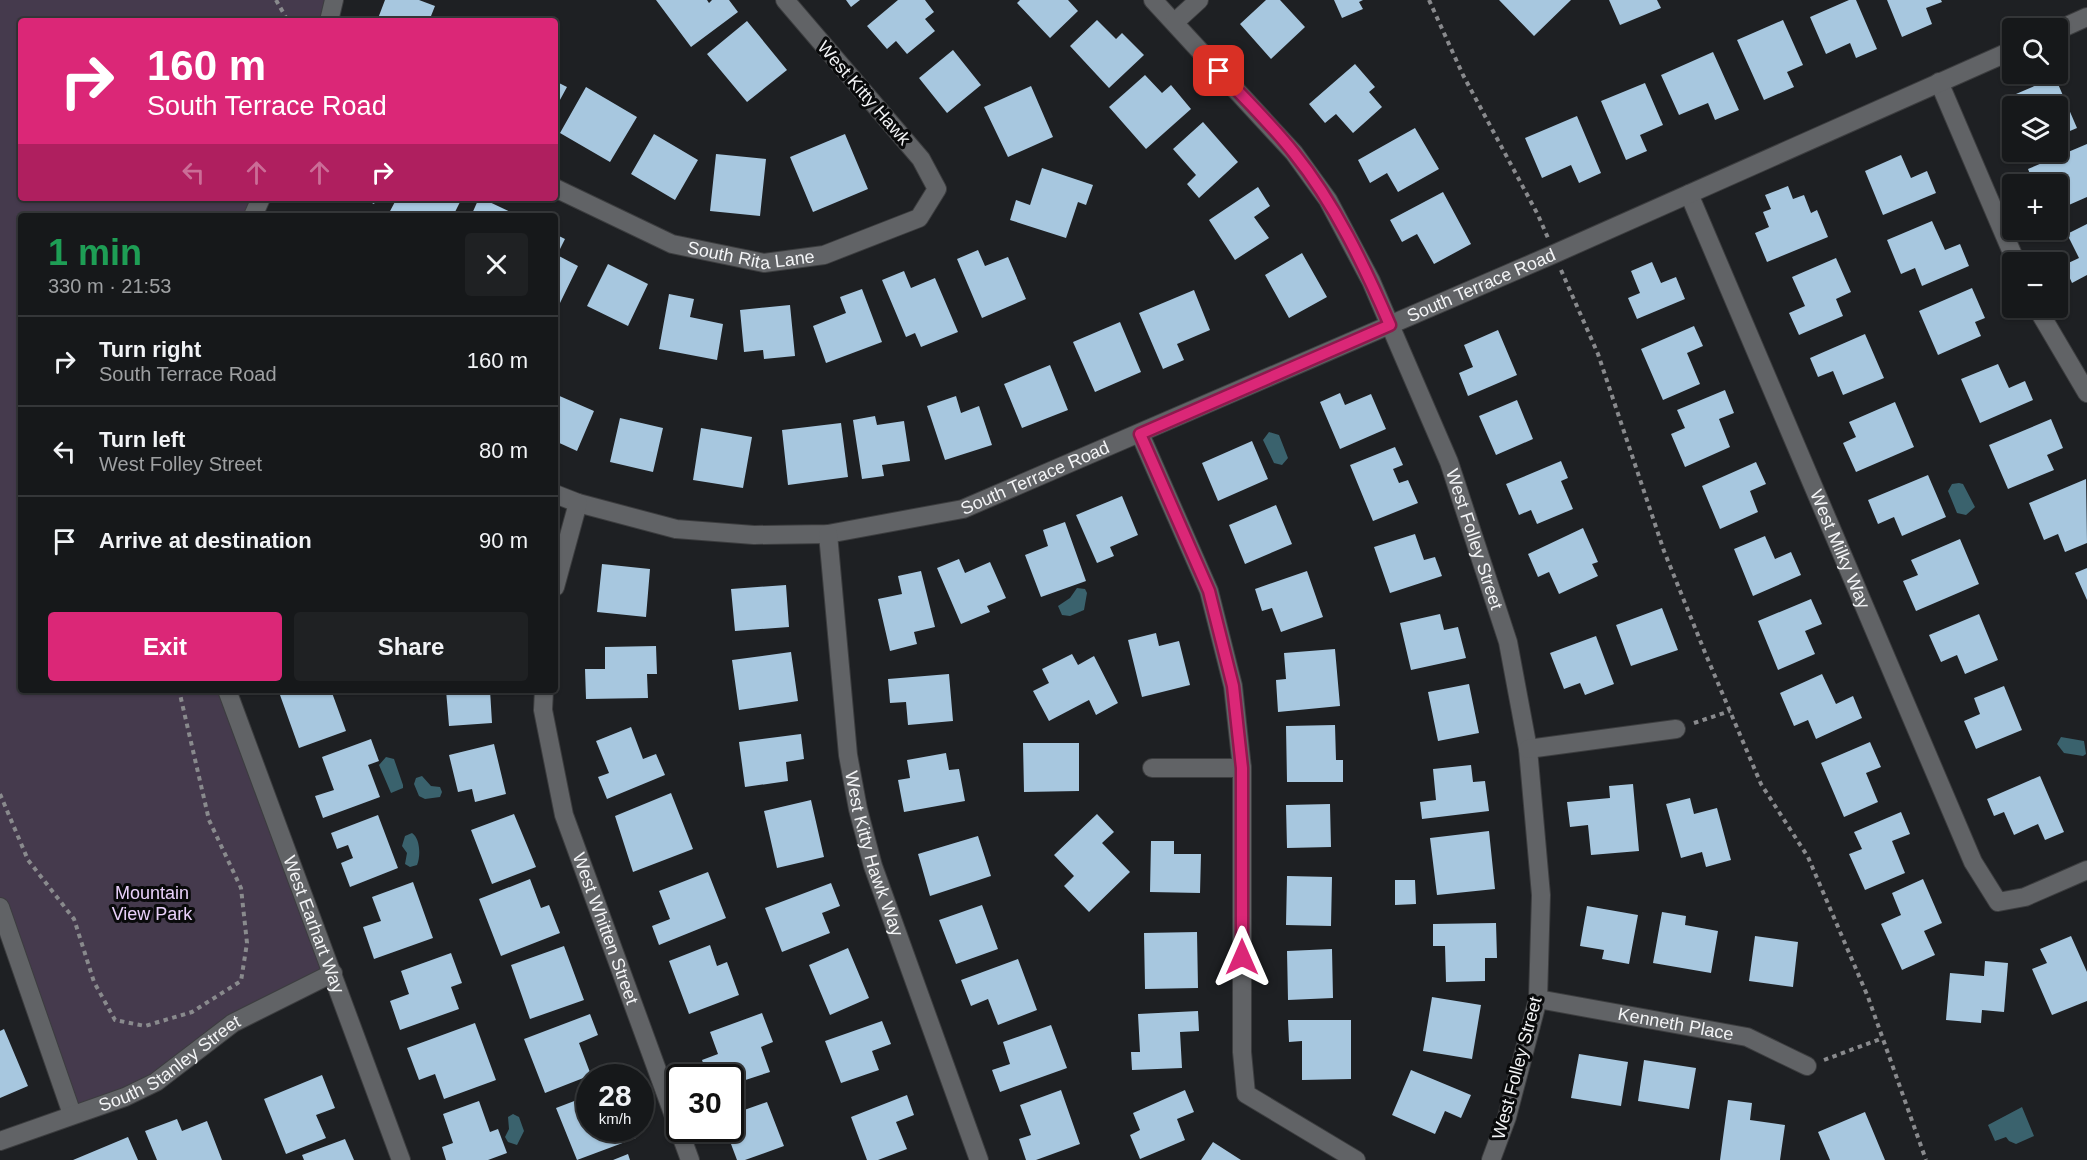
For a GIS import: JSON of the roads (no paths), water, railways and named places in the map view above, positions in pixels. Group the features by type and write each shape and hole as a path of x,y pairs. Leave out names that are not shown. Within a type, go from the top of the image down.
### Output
{"street":[{"path":"330,18 333,0"},
{"name":"West Kitty Hawk","path":"785,0 921,159 937,189"},
{"name":"West Folley Street","path":"1153,0 1294,153 1328,200 1371,281 1449,462 1508,642 1527,749 1541,895 1538,999 1507,1117 1491,1160"},
{"path":"1175,22 1199,0"},
{"path":"2068,26 2087,17"},
{"name":"South Terrace Road","path":"558,495 578,503 676,529 754,535 828,534 963,509 1554,254 2002,55"},
{"path":"1939,82 2012,252"},
{"name":"South Rita Lane","path":"558,189 672,244 764,263 824,255 919,218 937,189"},
{"name":"West Milky Way","path":"1689,194 1973,862 1998,902 2025,897 2087,870"},
{"path":"2043,318 2087,393"},
{"path":"1140,434 1209,591 1233,686 1242,768 1242,1052 1246,1094 1356,1160"},
{"path":"558,576 578,503"},
{"name":"West Kitty Hawk Way","path":"828,534 848,755 858,809 873,866 979,1160"},
{"name":"West Earhart Way","path":"228,693 401,1160"},
{"name":"West Whitten Street","path":"544,693 543,710 564,815 690,1160"},
{"path":"1527,749 1676,729"},
{"path":"1152,768 1242,768"},
{"path":"0,907 72,1114"},
{"name":"South Stanley Street","path":"0,1141 125,1097 156,1082 233,1023 333,973"},
{"name":"Kenneth Place","path":"1538,999 1747,1037 1808,1066"}],"water":[{"path":"1269,432 1279,435 1288,458 1282,465 1274,463 1263,440"},
{"path":"1952,484 1963,484 1975,507 1966,515 1957,513 1948,491"},
{"path":"1077,588 1085,589 1087,593 1084,610 1070,616 1062,615 1058,606 1070,598"},
{"path":"2061,737 2084,741 2086,754 2083,756 2064,753 2057,744"},
{"path":"386,757 394,759 403,785 403,788 391,793 379,765"},
{"path":"422,776 431,786 440,787 442,792 440,797 425,799 419,796 414,784 416,778"},
{"path":"412,833 418,843 419,857 417,865 410,867 405,864 407,853 402,846 405,836"},
{"path":"2022,1107 2034,1136 2016,1144 2006,1137 1995,1141 1988,1125"},
{"path":"513,1114 519,1117 524,1131 517,1145 508,1142 505,1137 509,1129 508,1117"}],"park label":[{"name":"Mountain View Park","path":"152,903"}]}
